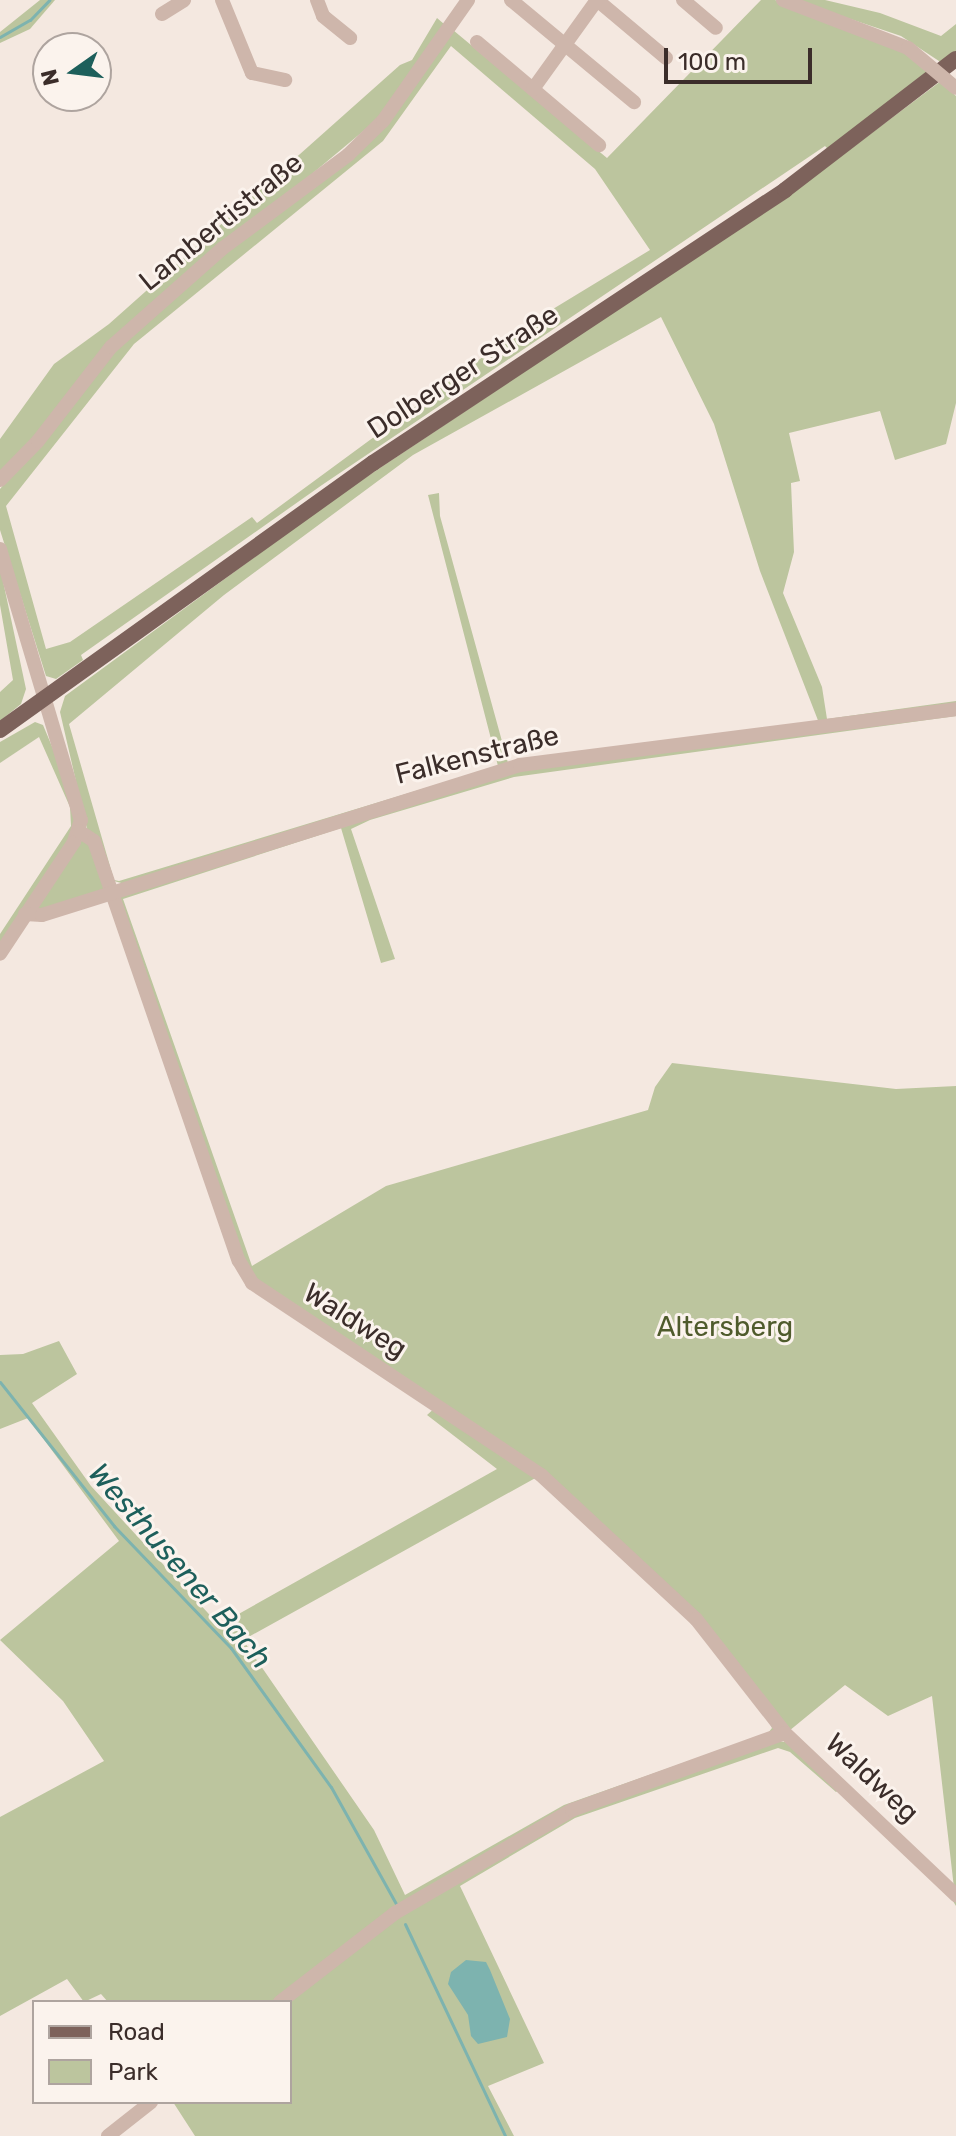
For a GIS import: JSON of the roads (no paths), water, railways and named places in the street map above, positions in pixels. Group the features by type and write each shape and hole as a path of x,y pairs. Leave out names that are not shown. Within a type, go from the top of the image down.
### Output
{"main road":[{"name":"Dolberger Straße","path":"0,730 373,463 785,190 956,59"}],"street":[{"path":"162,14 184,0"},
{"path":"222,0 252,73 285,80"},
{"path":"317,0 323,16 350,38"},
{"name":"Lambertistraße","path":"0,480 38,441 111,347 223,248 348,155 383,121 468,0"},
{"path":"511,0 634,102"},
{"path":"533,89 597,0 666,58"},
{"path":"683,0 716,28"},
{"path":"783,0 908,48 956,88"},
{"path":"477,42 599,145"},
{"path":"0,549 42,700 79,805 79,831 0,954"},
{"name":"Falkenstraße","path":"25,914 42,915 520,765 956,709"},
{"name":"Waldweg","path":"79,831 94,841 239,1261 252,1283 541,1475 696,1619 785,1733 956,1895"},
{"name":"Waldweg","path":"283,2000 395,1913 572,1810 785,1733"},
{"path":"108,2136 148,2104"}],"water":[{"path":"466,1960 486,1962 510,2019 507,2037 478,2044 471,2036 468,2015 448,1984 451,1972"}],"waterway":[{"path":"0,37 30,20 49,0"},
{"name":"Westhusener Bach","path":"0,1382 114,1526 231,1648 331,1787 396,1904"},
{"name":"Westhusener Bach","path":"405,1924 505,2136"}],"park label":[{"name":"Altersberg","path":"725,1327"}]}
